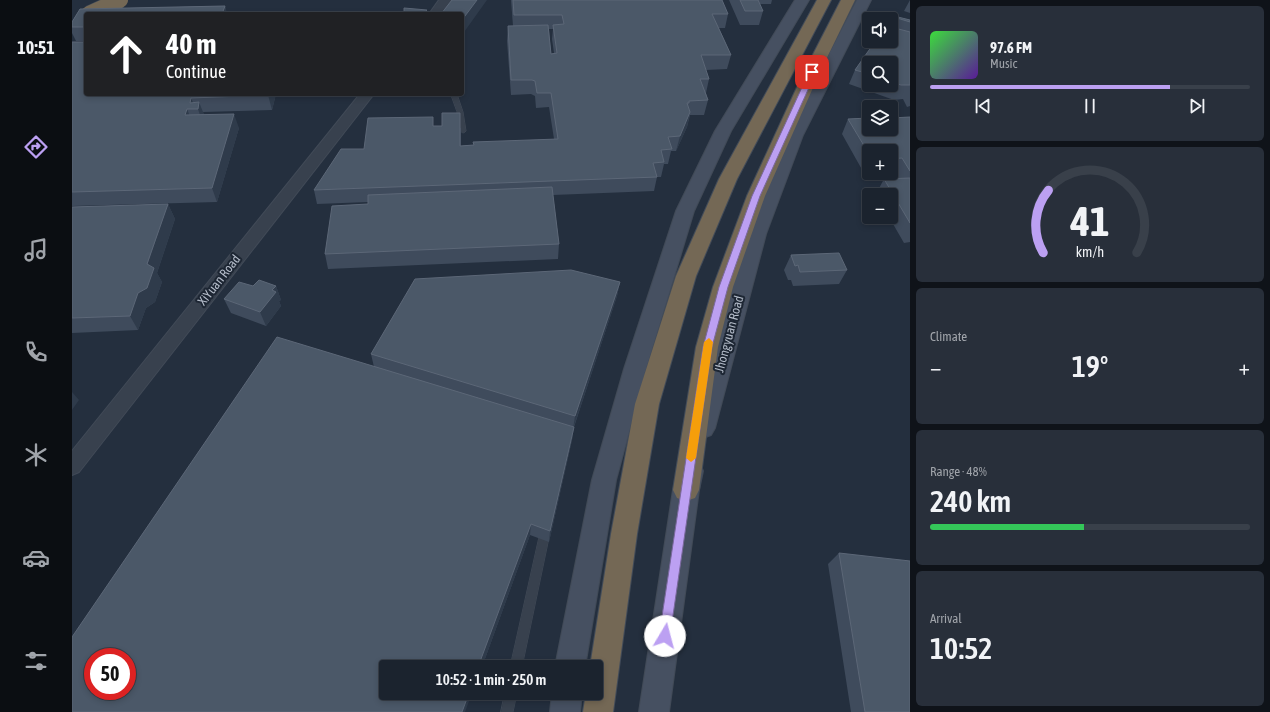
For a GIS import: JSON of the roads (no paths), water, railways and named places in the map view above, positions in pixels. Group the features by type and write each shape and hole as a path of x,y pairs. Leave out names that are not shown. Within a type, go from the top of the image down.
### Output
{"highway":[{"path":"92,12 120,0"},
{"path":"92,12 124,0"},
{"path":"598,712 624,534 648,404 686,276 728,179 824,0"},
{"path":"686,490 707,347 724,287 756,196 812,72 848,0"}],"main road":[{"path":"571,660 604,480 635,369 685,211 723,131 802,0"},
{"name":"Jhongyuan Road","path":"654,712 686,490 756,234 795,135 864,0"},
{"path":"565,712 566,700"}],"street":[{"path":"436,12 445,0"},
{"name":"XiYuan Road","path":"72,466 365,96"}],"lane":[{"path":"455,96 460,112 463,131"},
{"path":"518,660 548,520"},
{"path":"506,712 509,700"}]}
